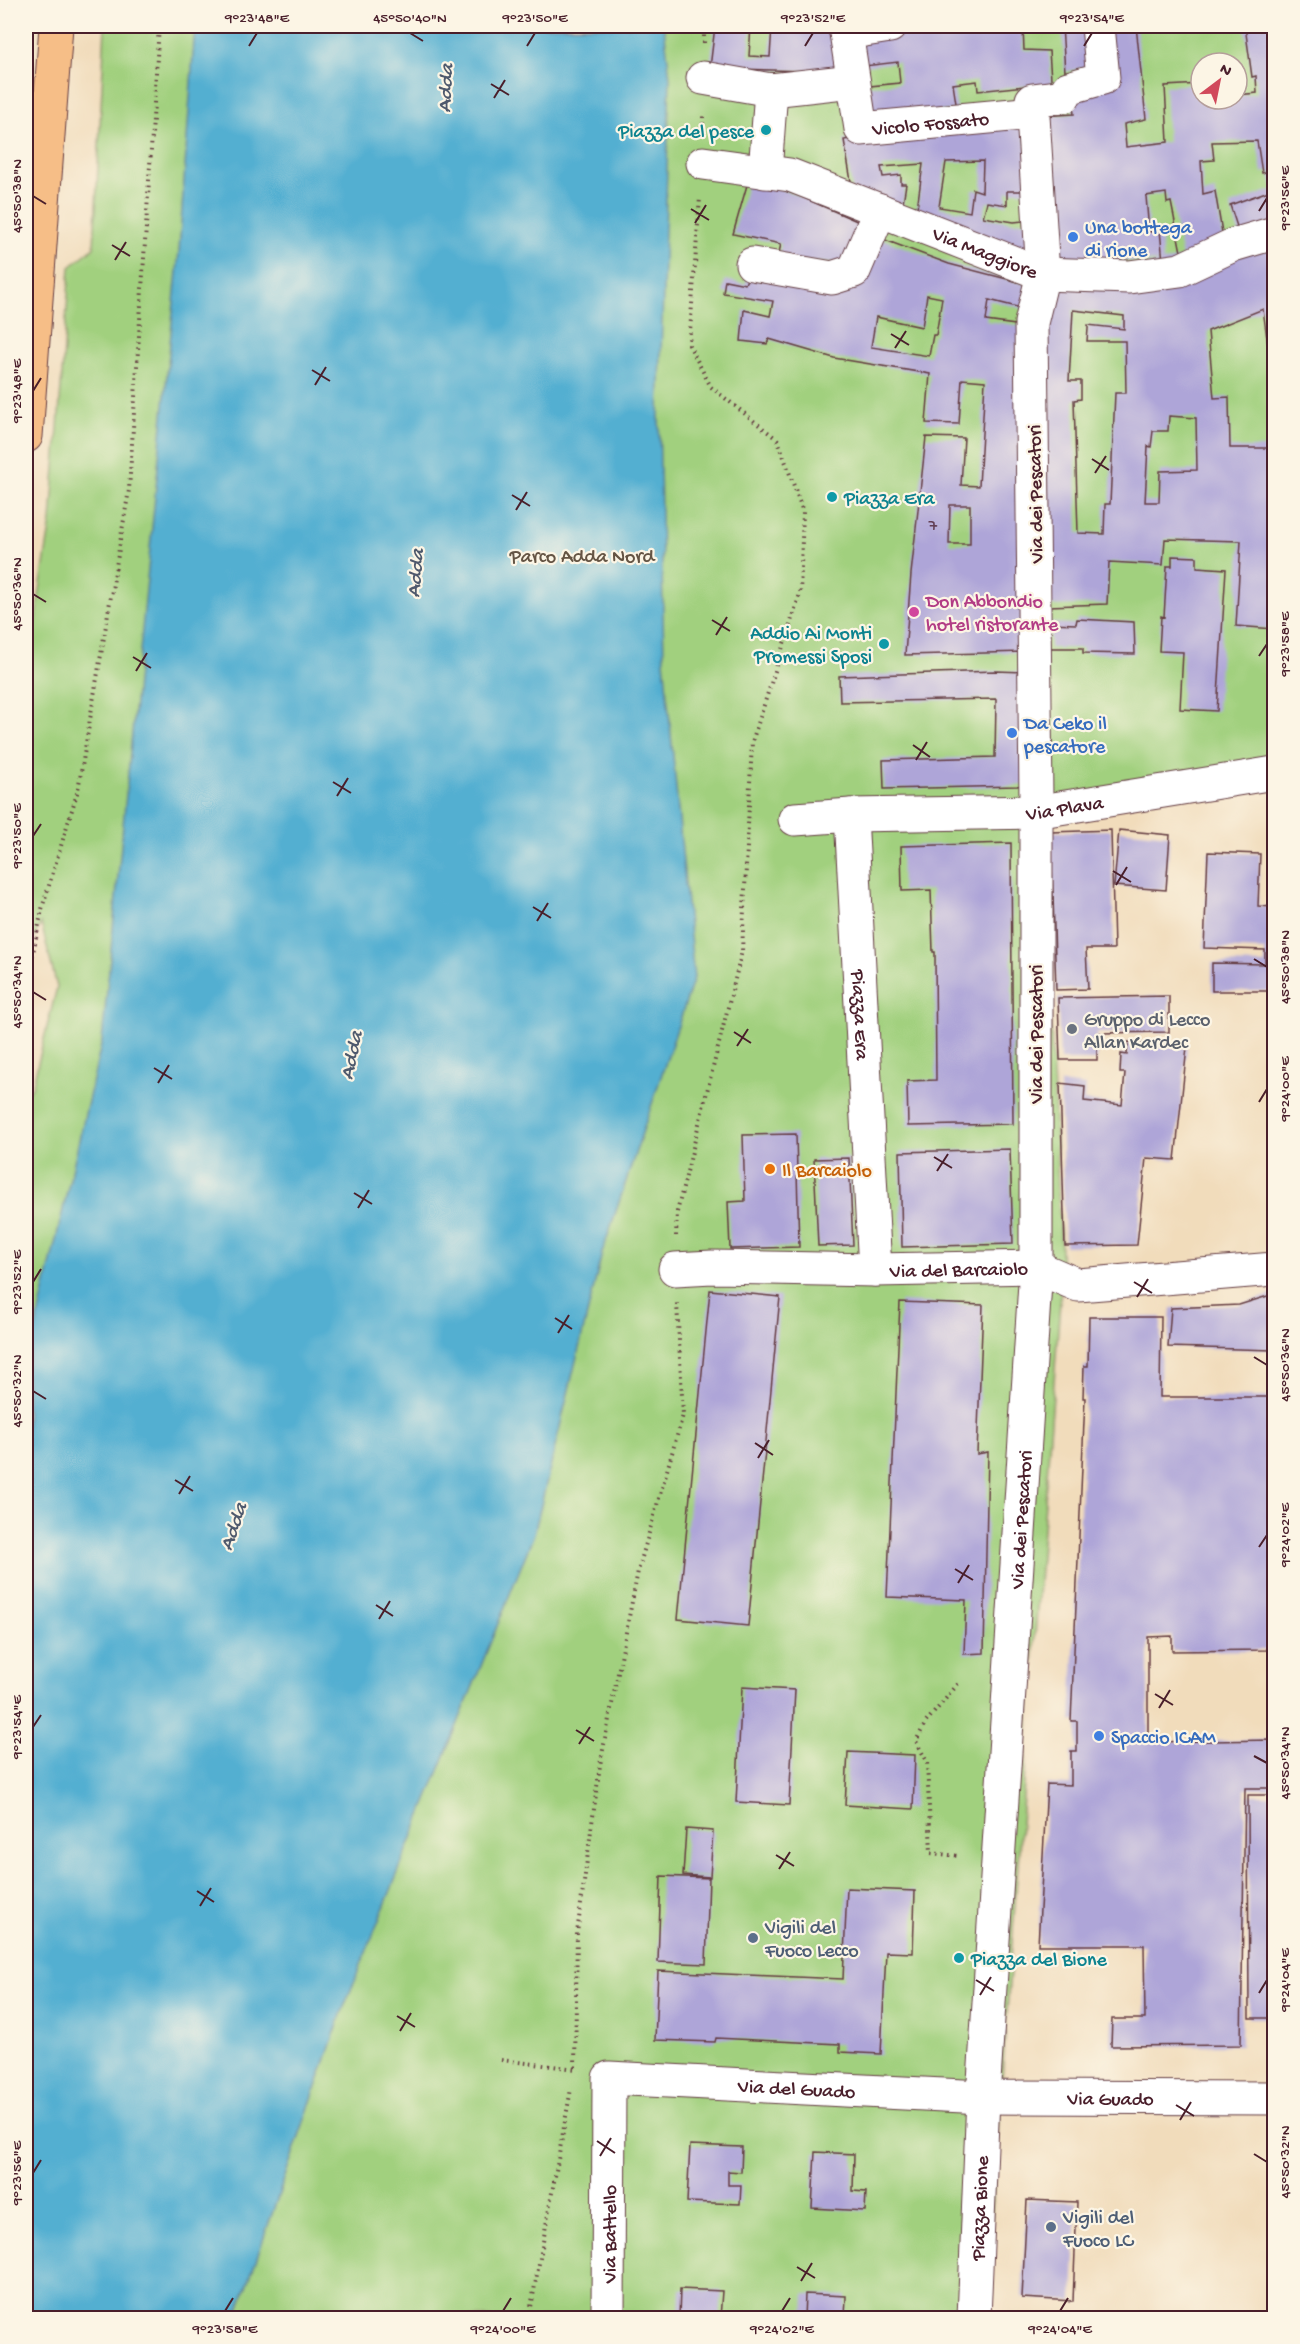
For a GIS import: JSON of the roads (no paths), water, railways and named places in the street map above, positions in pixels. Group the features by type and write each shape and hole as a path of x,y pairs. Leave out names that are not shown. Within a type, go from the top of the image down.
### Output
{"main road":[{"path":"26,436 56,26"}],"street":[{"path":"845,29 890,26"},
{"path":"1034,113 1032,100 1064,96 1068,88 1103,78 1098,26"},
{"name":"Vicolo Fossato","path":"845,29 861,129 1034,113"},
{"path":"704,78 771,90 853,81"},
{"path":"765,172 771,90"},
{"name":"Via dei Pescatori","path":"983,2097 1036,1267 1031,323 1043,274 1034,113"},
{"name":"Via Maggiore","path":"703,163 790,175 1043,274 1129,277 1180,270 1233,245 1275,233"},
{"path":"752,264 832,278 854,271 880,210"},
{"name":"Via Plava","path":"851,815 1035,812 1275,772"},
{"path":"795,819 851,815"},
{"name":"Piazza Era","path":"851,815 875,1270"},
{"name":"Via del Barcaiolo","path":"675,1269 875,1270 1036,1267 1078,1286 1275,1269"},
{"name":"Via del Guado","path":"609,2078 983,2097"},
{"name":"Via Battello","path":"608,2319 609,2078"},
{"name":"Via Guado","path":"983,2097 1275,2098"},
{"name":"Piazza Bione","path":"974,2319 983,2097"}],"water":[{"name":"Adda","path":"195,26 664,26 670,78 659,415 664,660 694,978 602,1253 534,1534 342,2012 236,2318 26,2318 26,1369 102,1041 179,251"}],"place":[{"name":"Piazza del pesce","path":"766,130"},
{"name":"Una bottega di rione","path":"1073,237"},
{"name":"Piazza Era","path":"832,497"},
{"name":"Don Abbondio hotel ristorante","path":"914,612"},
{"name":"Addio Ai Monti Promessi Sposi","path":"884,644"},
{"name":"Da Ceko il pescatore","path":"1012,733"},
{"name":"Gruppo di Lecco Allan Kardec","path":"1072,1029"},
{"name":"Il Barcaiolo","path":"770,1169"},
{"name":"Spaccio ICAM","path":"1099,1736"},
{"name":"Vigili del Fuoco Lecco","path":"753,1938"},
{"name":"Piazza del Bione","path":"959,1958"},
{"name":"Vigili del Fuoco LC","path":"1051,2227"}],"park label":[{"name":"Parco Adda Nord","path":"582,555"}]}
